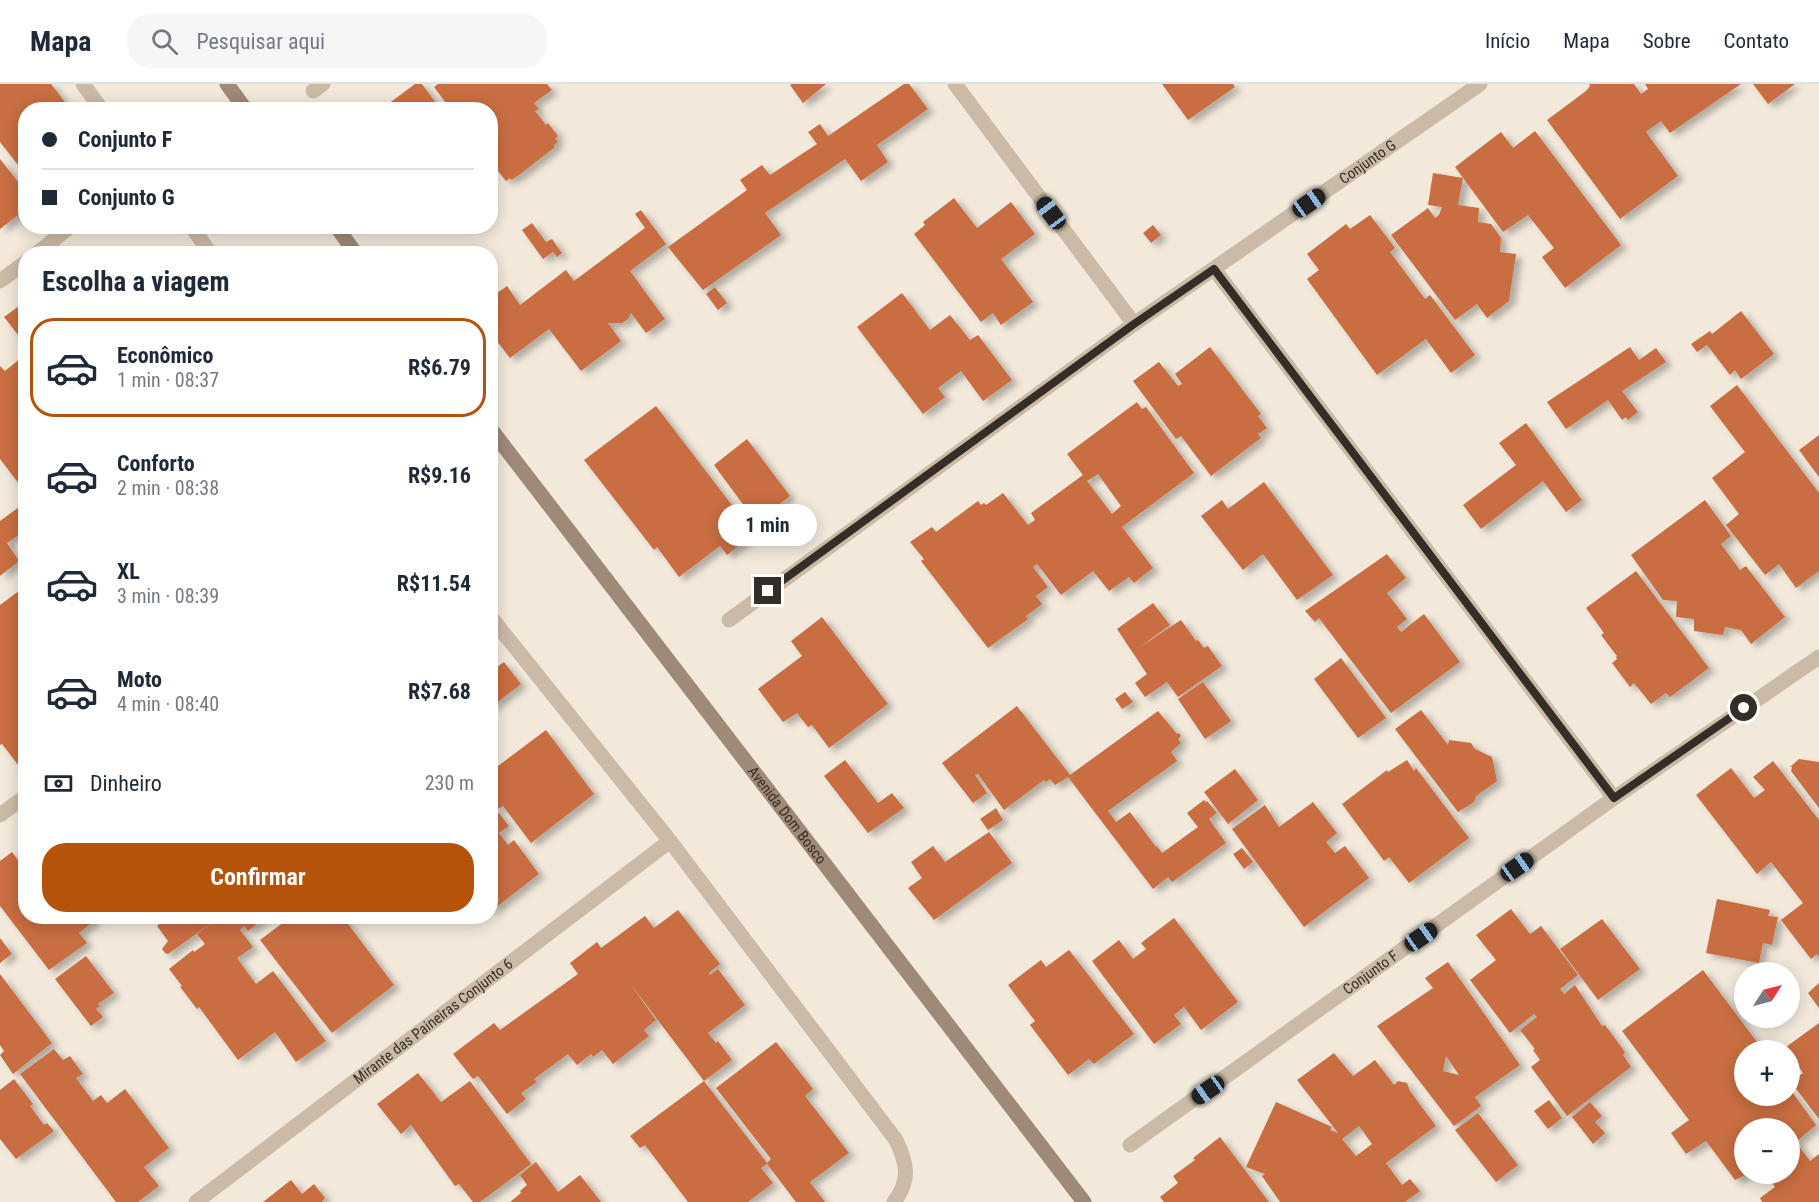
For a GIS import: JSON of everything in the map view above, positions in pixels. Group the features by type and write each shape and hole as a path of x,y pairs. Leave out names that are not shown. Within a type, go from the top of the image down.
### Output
{"street":[{"path":"83,84 96,102"},
{"path":"226,84 240,102"},
{"path":"955,84 1134,324"},
{"name":"Conjunto G","path":"729,620 1134,324 1480,84"},
{"path":"46,246 61,234"},
{"path":"0,281 18,268"},
{"path":"1214,269 1614,798"},
{"name":"Avenida Dom Bosco","path":"498,438 1084,1202"},
{"path":"498,626 670,841 896,1140 905,1158 906,1176 901,1193 894,1202"},
{"name":"Conjunto F","path":"1130,1145 1614,798 1819,657"},
{"path":"0,815 18,802"},
{"name":"Mirante das Paineiras Conjunto 6","path":"196,1202 670,841"}],"building":[{"path":"0,84 51,84 65,102 18,102 18,165 0,142"},
{"path":"415,84 422,84 435,102 391,102"},
{"path":"438,84 547,84 552,90 534,103 539,109 535,111 558,136 555,139 558,142 554,145 555,147 519,175 506,181 498,171 498,102 445,102 434,87"},
{"path":"826,84 803,103 790,85"},
{"path":"904,84 909,84 928,109 877,145 888,162 861,181 845,159 765,213 781,235 703,290 668,247 747,190 740,180 762,165 770,175 817,144 808,132 820,124 828,136"},
{"path":"1162,84 1233,84 1235,87 1188,120"},
{"path":"1589,84 1634,84 1641,94 1648,89 1645,84 1741,84 1670,133 1661,121 1646,132 1678,176 1620,219 1547,120 1586,91"},
{"path":"1753,84 1795,84 1768,104"},
{"path":"1535,131 1621,245 1565,288 1542,257 1554,248 1528,215 1503,232 1455,167 1501,132 1513,148"},
{"path":"0,159 18,182 18,215 0,229"},
{"path":"1433,173 1463,178 1458,205 1479,208 1478,222 1491,224 1501,238 1500,252 1516,254 1509,301 1487,318 1477,304 1455,320 1391,235 1428,208 1435,218 1439,215 1442,207 1428,205"},
{"path":"954,198 977,228 1011,202 1035,234 1001,259 1033,302 1001,325 993,313 981,322 914,234 925,225 923,222"},
{"path":"641,210 666,244 630,271 665,319 646,333 631,313 622,323 608,323 621,341 581,371 549,329 510,358 498,342 498,292 507,286 520,305 566,270 574,281 645,228 635,214"},
{"path":"1370,215 1395,248 1390,252 1425,299 1430,295 1475,355 1451,373 1426,339 1377,375 1307,279 1319,270 1307,254 1346,224 1350,229"},
{"path":"532,223 546,242 552,239 562,253 557,257 553,252 543,259 522,230"},
{"path":"1153,225 1161,235 1151,243 1143,233"},
{"path":"715,287 727,303 718,310 706,294"},
{"path":"902,293 930,330 950,315 970,340 978,335 1012,380 983,401 961,371 938,388 945,397 923,414 857,327"},
{"path":"18,307 18,335 4,317"},
{"path":"1741,311 1774,354 1741,379 1735,370 1730,375 1707,345 1697,352 1691,344 1710,331 1712,334"},
{"path":"1210,347 1261,414 1258,416 1267,428 1258,434 1261,438 1211,476 1181,436 1176,439 1133,381 1159,362 1178,386 1182,384 1175,374"},
{"path":"1630,347 1639,360 1656,348 1666,362 1622,391 1638,412 1628,420 1626,417 1622,420 1608,400 1566,429 1547,402"},
{"path":"18,360 18,482 0,459 0,366 5,371"},
{"path":"1737,385 1819,493 1819,571 1796,588 1779,564 1765,575 1726,525 1739,514 1712,478 1745,452 1710,406"},
{"path":"1137,402 1142,409 1146,407 1194,473 1122,527 1153,568 1134,583 1129,577 1109,591 1093,571 1061,595 1037,564 1033,567 1048,587 1036,596 1042,604 1026,616 1028,619 988,648 921,561 924,559 910,542 932,527 936,532 978,501 981,505 984,503 986,505 1003,493 1028,525 1035,520 1031,513 1083,475 1067,454","holes":["1098,474 1121,506 1112,514 1087,481"]},
{"path":"656,406 754,534 727,555 720,546 679,577 657,547 654,550 584,460"},
{"path":"1526,423 1582,500 1566,512 1543,481 1481,529 1463,505 1516,465 1499,443"},
{"path":"1819,435 1819,477 1799,450"},
{"path":"747,439 790,496 756,522 714,465"},
{"path":"1264,482 1333,575 1297,600 1263,554 1243,570 1201,516 1222,500 1228,509"},
{"path":"1705,500 1731,536 1721,544 1740,570 1746,566 1785,617 1751,644 1741,630 1725,627 1723,635 1694,631 1694,619 1676,617 1677,601 1663,600 1631,555"},
{"path":"18,508 18,535 7,543 18,562 0,576 0,521"},
{"path":"1387,554 1406,578 1387,593 1407,619 1397,627 1401,632 1424,614 1460,662 1391,713 1319,618 1315,622 1305,611"},
{"path":"1636,571 1709,668 1670,697 1666,693 1651,704 1634,683 1630,687 1612,663 1617,656 1601,635 1604,633 1586,608"},
{"path":"18,592 18,765 2,744 0,745 0,605"},
{"path":"1153,603 1170,625 1137,649 1181,620 1196,641 1198,640 1204,648 1208,646 1222,666 1178,697 1167,682 1145,697 1135,683 1147,674 1117,629"},
{"path":"822,617 888,704 829,748 812,725 808,727 797,713 783,722 758,689 802,656 791,641"},
{"path":"1341,658 1386,718 1358,738 1314,679"},
{"path":"504,662 521,684 498,702 498,666"},
{"path":"1203,682 1231,721 1205,739 1178,699"},
{"path":"1125,692 1133,702 1122,709 1115,699"},
{"path":"1017,706 1070,775 1158,711 1181,736 1178,739 1181,743 1171,752 1177,761 1108,811 1116,822 1130,812 1162,853 1198,827 1187,813 1204,800 1217,813 1209,819 1226,843 1172,882 1168,877 1153,889 1068,777 1055,785 1050,779 1046,782 1044,780 1004,810 978,774 975,775 987,793 973,803 942,763"},
{"path":"1421,710 1448,745 1449,740 1471,743 1475,749 1492,757 1497,781 1476,796 1474,802 1458,812 1395,729"},
{"path":"546,730 594,794 531,843 503,806 498,809 498,766"},
{"path":"1799,759 1819,762 1819,808 1791,771 1792,767 1790,767"},
{"path":"845,760 878,803 892,793 904,808 868,833 824,776"},
{"path":"1407,760 1414,771 1416,768 1469,838 1409,883 1389,857 1384,861 1342,804 1387,770 1388,772"},
{"path":"1773,761 1819,820 1819,957 1817,954 1811,959 1781,920 1803,903 1771,862 1757,874 1696,795 1731,768 1754,798 1765,790 1753,777"},
{"path":"1235,769 1258,800 1228,824 1204,792"},
{"path":"1313,802 1337,833 1326,842 1335,853 1345,846 1369,878 1304,927 1232,829 1265,805 1279,827"},
{"path":"996,808 1003,820 988,830 980,819"},
{"path":"498,812 509,826 499,833 508,845 514,840 539,874 498,906"},
{"path":"989,832 1012,863 934,920 908,888 922,878 911,862 933,846 945,862"},
{"path":"1242,848 1253,862 1244,869 1233,854"},
{"path":"12,852 18,860 18,924 90,924 79,933 87,943 49,970 0,906 0,861"},
{"path":"1717,899 1770,910 1768,916 1778,917 1772,945 1763,943 1759,962 1706,953"},
{"path":"1511,909 1530,934 1541,926 1578,975 1560,989 1564,994 1575,985 1602,1026 1605,1025 1625,1052 1623,1055 1631,1067 1567,1116 1531,1067 1540,1060 1533,1050 1535,1049 1520,1030 1537,1017 1534,1014 1510,1033 1470,980 1496,960 1476,935"},
{"path":"678,910 720,964 709,973 710,975 718,969 745,1005 708,1033 716,1043 718,1041 732,1060 704,1081 629,982 656,1020 644,1030 649,1036 613,1064 602,1050 593,1057 591,1054 577,1065 568,1054 534,1079 537,1082 521,1093 526,1099 507,1114 478,1076 473,1079 453,1054 494,1023 500,1030 578,974 570,963 597,942 601,948 645,916 654,928"},
{"path":"1174,918 1238,1002 1201,1030 1184,1007 1174,1015 1181,1024 1154,1044 1092,961 1119,940 1133,959 1146,949 1141,943"},
{"path":"1602,919 1640,969 1598,1000 1560,949"},
{"path":"159,924 210,924 168,954 162,949 168,941 157,926"},
{"path":"210,924 257,924 248,931 244,926 240,930 253,947 237,958 256,984 273,971 326,1041 296,1062 275,1032 238,1060 199,1007 197,1009 180,987 182,986 169,969 193,950 194,952 205,944 197,934"},
{"path":"281,924 348,924 394,985 332,1033 260,940"},
{"path":"0,938 12,954 0,963"},
{"path":"1069,950 1134,1034 1094,1064 1089,1059 1068,1075 1030,1025 1035,1021 1008,985 1041,960 1046,967"},
{"path":"86,956 114,993 98,1004 100,1006 96,1009 103,1017 91,1026 55,979"},
{"path":"1448,962 1520,1065 1475,1097 1481,1106 1454,1126 1377,1026 1433,988 1425,978","holes":["1446,1056 1459,1075 1443,1071"]},
{"path":"1703,970 1734,1011 1734,1028 1746,1028 1756,1040 1734,1040 1734,1106 1800,1106 1800,1103 1816,1125 1800,1139 1800,1118 1734,1118 1734,1179 1706,1141 1686,1154 1671,1133 1689,1120 1622,1031"},
{"path":"0,974 52,1043 13,1074 0,1055 4,1051 0,1045"},
{"path":"1819,983 1819,1008 1808,993"},
{"path":"1819,1023 1819,1119 1800,1094 1800,1075 1803,1073 1800,1068 1800,1040 1796,1040"},
{"path":"776,1042 813,1089 805,1096 849,1153 810,1182 825,1202 796,1202 767,1164 761,1168 773,1183 748,1202 688,1202 645,1145 640,1148 630,1136 704,1081 767,1163 771,1159 716,1088"},
{"path":"54,1049 63,1060 70,1056 83,1074 76,1078 93,1101 101,1095 107,1103 125,1089 169,1148 144,1167 159,1186 138,1202 116,1202 20,1074"},
{"path":"1334,1053 1353,1076 1375,1060 1394,1085 1398,1081 1407,1083 1410,1091 1436,1126 1386,1163 1402,1185 1410,1179 1420,1191 1405,1202 1280,1202 1262,1176 1265,1174 1246,1167 1276,1102 1332,1127 1330,1130 1338,1133 1297,1080","holes":["1359,1126 1372,1144 1356,1156 1342,1139"]},
{"path":"418,1073 441,1102 470,1081 531,1164 480,1202 473,1202 459,1184 455,1186 411,1125 401,1134 377,1104"},
{"path":"14,1079 33,1104 30,1106 44,1125 47,1123 54,1131 16,1159 0,1139 0,1090"},
{"path":"1549,1100 1562,1118 1548,1129 1534,1111"},
{"path":"1590,1102 1602,1116 1595,1122 1605,1133 1593,1144 1572,1117"},
{"path":"1478,1113 1518,1165 1496,1182 1455,1130"},
{"path":"1220,1137 1269,1202 1164,1202 1160,1197 1178,1183 1173,1176"},
{"path":"1800,1147 1810,1161 1819,1154 1819,1202 1762,1202 1760,1198 1775,1187 1773,1184 1800,1184"},
{"path":"536,1162 558,1192 580,1175 601,1202 510,1202 527,1185 520,1175"},
{"path":"291,1180 302,1194 314,1184 325,1198 322,1202 263,1202"}],"route":[{"path":"768,591 1134,324 1214,269 1614,798 1744,708"}]}
